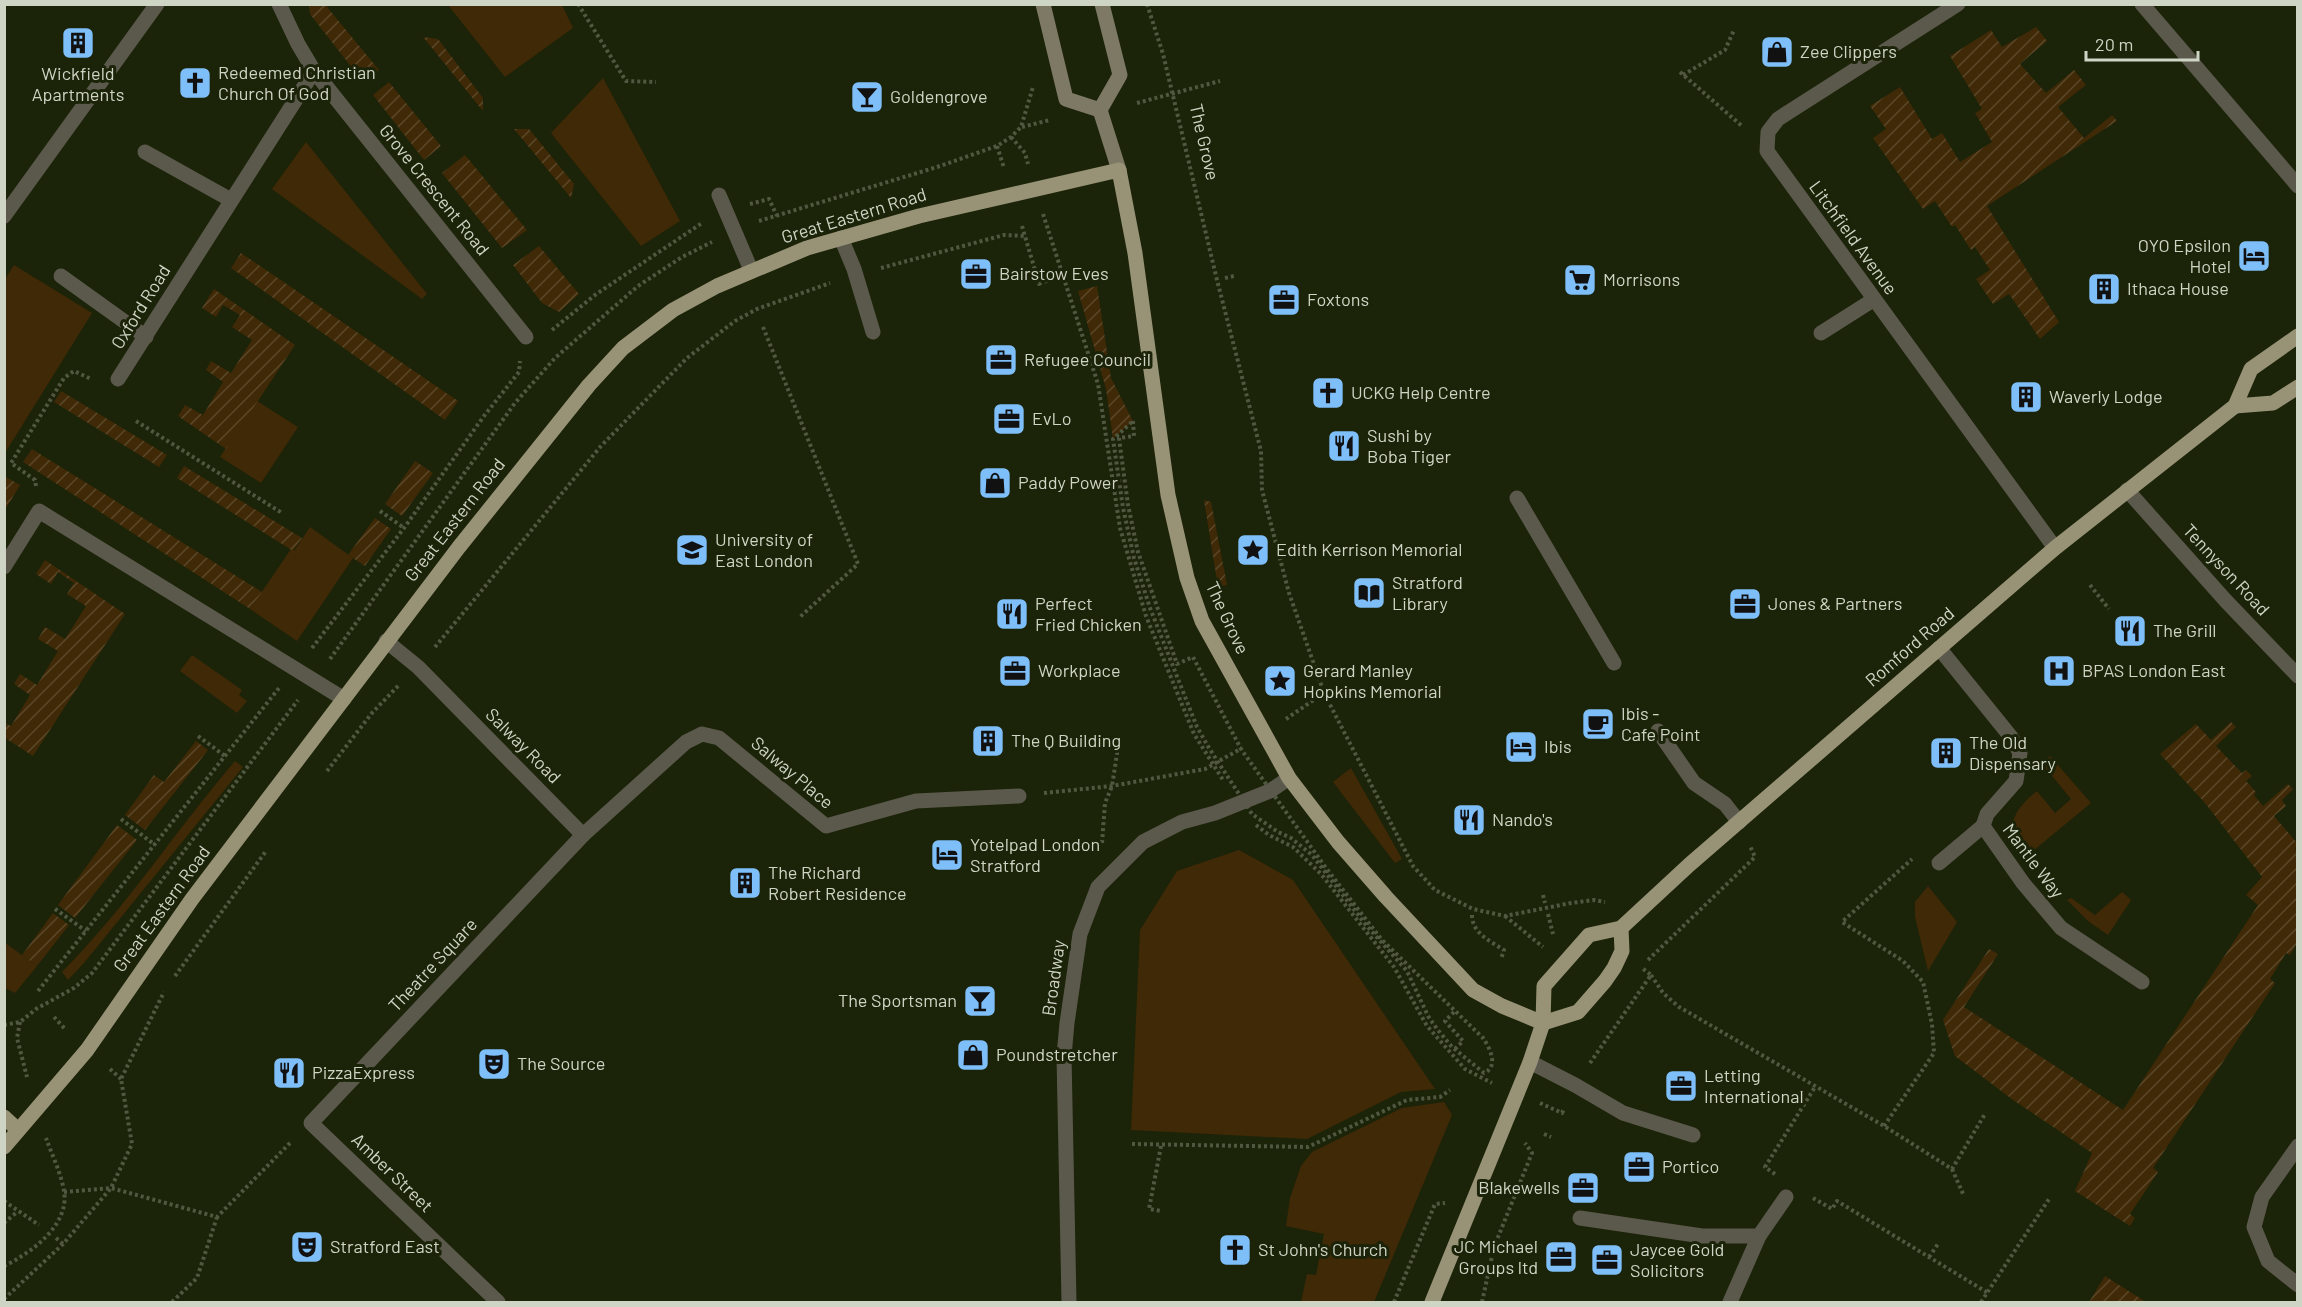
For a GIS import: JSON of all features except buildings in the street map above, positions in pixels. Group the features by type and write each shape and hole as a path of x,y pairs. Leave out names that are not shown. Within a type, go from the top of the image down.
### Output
{"main road":[{"name":"Great Eastern Road","path":"4,1147 87,1050 192,899 386,641 536,448 623,348 673,310 717,286 807,248 919,216 1119,170"},
{"name":"The Grove","path":"1119,170 1135,254 1168,495 1187,578 1202,621 1289,778 1338,842 1473,990 1502,1006 1543,1023"},
{"path":"2298,336 2250,369 2235,406 2273,403 2298,387"},
{"name":"Romford Road","path":"1543,1023 1544,986 1589,935 1621,928 1738,822 2055,548 2235,406"},
{"path":"1432,1302 1530,1062 1543,1023 1578,1012 1605,981 1622,951 1621,928"},
{"path":"4,1117 18,1131"}],"street":[{"path":"4,216 157,4"},
{"name":"Grove Crescent Road","path":"279,4 314,71 526,337"},
{"path":"1043,4 1066,99 1100,110 1120,75 1102,4"},
{"path":"1767,151 1768,132 1778,119 1958,4"},
{"path":"2142,4 2298,186"},
{"name":"Oxford Road","path":"118,379 314,71"},
{"name":"The Grove","path":"1100,110 1119,170"},
{"name":"Litchfield Avenue","path":"1767,151 2055,548"},
{"path":"144,152 231,200"},
{"path":"719,195 751,270"},
{"path":"841,238 854,269 873,332"},
{"path":"61,276 146,338"},
{"path":"1821,333 1874,300"},
{"name":"Tennyson Road","path":"2127,490 2226,601 2298,676"},
{"path":"1517,498 1614,663"},
{"path":"4,567 39,511 344,699"},
{"name":"Salway Road","path":"386,641 418,667 583,835"},
{"name":"Mantle Way","path":"1939,648 2011,737 2020,753 2016,781 1987,813 1983,826 2023,883 2061,928 2142,982"},
{"path":"1658,731 1694,783 1725,804 1738,822"},
{"name":"Salway Place","path":"583,835 686,742 702,735 719,738 826,826 916,801 1019,796"},
{"name":"Broadway","path":"1069,1302 1064,1056 1066,1023 1080,934 1098,887 1143,842 1182,822 1215,813 1270,791 1289,778"},
{"path":"1939,863 1983,826"},
{"name":"Theatre Square","path":"311,1123 583,835"},
{"path":"1530,1062 1623,1113 1693,1135"},
{"name":"Amber Street","path":"311,1123 498,1302"},
{"path":"2298,1146 2262,1197 2254,1227 2268,1261 2298,1285"},
{"path":"1730,1302 1759,1236 1789,1191"},
{"path":"1581,1218 1702,1236 1759,1236"}],"path":[{"path":"578,4 626,81 656,82"},
{"name":"The Grove","path":"1147,4 1173,94 1217,280 1261,450 1262,490 1289,593 1324,693 1413,866 1435,890 1473,909 1505,915"},
{"path":"1734,30 1725,50 1681,74 1732,116 1767,151"},
{"path":"1153,99 1220,81"},
{"path":"550,331 595,295 684,234 725,210 770,199 777,216 937,167 997,146 1021,127 1034,82"},
{"path":"1021,127 1042,122"},
{"path":"1011,137 1025,153"},
{"path":"997,146 1004,169"},
{"path":"1022,226 1039,284 1056,277"},
{"path":"1048,231 1098,384 1120,528 1146,616 1194,734 1213,765"},
{"name":"Great Eastern Road","path":"325,665 515,403 555,358 638,286 682,257 711,243"},
{"path":"1225,278 1234,276"},
{"path":"763,327 858,564 800,617"},
{"name":"Oxford Road","path":"39,511 35,480 11,463 64,378 75,370 103,384 118,379"},
{"path":"136,421 282,513"},
{"path":"380,511 404,528"},
{"path":"2090,585 2109,609"},
{"path":"1285,720 1315,699"},
{"name":"Great Eastern Road","path":"4,1024 20,1022 26,1015 74,988 92,973 295,704"},
{"path":"198,736 225,756"},
{"path":"1098,887 1105,804 1112,786 1119,741"},
{"path":"1019,796 1112,786 1205,769 1241,749"},
{"path":"1249,817 1269,835 1293,848 1321,874 1394,966 1427,1026 1465,1069 1483,1079"},
{"path":"121,819 155,845"},
{"path":"1884,1126 1934,1053 1932,1024 1923,982 1903,961 1842,922 1917,855 1939,863"},
{"path":"1755,857 1641,966 1651,975 1663,993 1679,1007 1884,1126 1952,1169 1964,1196"},
{"path":"1543,895 1545,903"},
{"path":"1505,915 1594,900 1644,908"},
{"path":"55,909 86,931"},
{"path":"1548,914 1555,940"},
{"path":"1472,915 1472,922 1481,936 1504,950 1501,959"},
{"path":"1505,915 1545,949"},
{"path":"1624,1014 1651,975"},
{"path":"1454,1012 1445,1022 1463,1041 1455,1049"},
{"path":"54,1017 66,1030"},
{"path":"20,1022 17,1038 22,1059"},
{"path":"110,1069 121,1079"},
{"path":"1815,1087 1765,1167 1789,1191 1832,1209 1837,1201 1988,1293"},
{"path":"1132,1144 1308,1147 1407,1100 1440,1096 1450,1090"},
{"path":"1952,1169 1985,1114"},
{"path":"172,1302 196,1278 217,1217 311,1123"},
{"path":"1544,1134 1551,1137"},
{"path":"1161,1146 1149,1209 1161,1211"},
{"path":"4,1266 26,1255 62,1216 64,1191 50,1150"},
{"path":"1482,1302 1494,1248 1532,1153"},
{"path":"64,1191 111,1188 217,1217"},
{"path":"1981,1302 2049,1199"},
{"path":"4,1201 39,1225"},
{"path":"4,1223 17,1211"},
{"path":"56,1238 63,1244"},
{"path":"1929,1257 1938,1244"}],"shaded area":[{"path":"309,5 329,5 327,7 379,70 363,82 310,14"},
{"path":"448,5 562,5 573,28 505,77"},
{"path":"2036,27 2047,41 2020,64 2046,93 2074,70 2086,85 2058,107 2084,138 2112,115 2117,121 1987,206 2059,322 2040,339 2009,294 1993,304 1976,279 1990,270 1975,247 1971,250 1955,225 1952,227 1935,201 1923,209 1873,138 1886,129 1870,106 1900,87 1932,139 1942,133 1960,162 1992,142 1975,113 1982,109 1950,56 1991,30 2002,47"},
{"path":"423,37 438,39 483,98 483,111"},
{"path":"603,78 680,221 641,246 551,133"},
{"path":"389,82 441,146 424,160 373,95"},
{"path":"514,129 529,129 574,184 571,198"},
{"path":"306,142 427,294 422,299 272,189"},
{"path":"465,155 527,230 502,248 442,173"},
{"path":"539,246 579,294 559,312 542,303 513,265"},
{"path":"241,253 458,401 445,420 231,268"},
{"path":"14,265 92,313 5,453 5,279"},
{"path":"1097,286 1111,378 1133,421 1113,439 1106,389 1078,291"},
{"path":"214,289 295,345 226,449 178,416 185,405 203,415 223,382 206,370 211,361 231,373 252,340 232,327 240,315 223,305 216,317 202,308"},
{"path":"61,391 167,455 159,467 54,402"},
{"path":"257,401 298,427 261,483 220,457"},
{"path":"32,449 262,592 250,609 23,462"},
{"path":"415,461 433,473 402,516 385,504"},
{"path":"184,466 302,538 293,551 177,478"},
{"path":"6,477 20,485 5,510 5,480"},
{"path":"1204,500 1211,502 1227,585 1218,587"},
{"path":"375,518 391,529 365,566 348,555"},
{"path":"310,527 353,558 297,641 250,609 291,549 294,551"},
{"path":"45,560 125,614 33,756 5,738 5,723 11,726 30,695 14,684 20,674 37,685 58,651 38,639 45,627 65,639 86,606 67,594 74,583 58,572 51,584 36,574"},
{"path":"192,655 242,690 239,695 247,701 237,713 180,671"},
{"path":"2231,722 2236,727 2216,746 2242,773 2246,770 2252,776 2246,781 2256,792 2254,795 2263,806 2288,784 2293,789 2282,800 2286,806 2274,816 2297,843 2295,849 2298,852 2297,943 2290,955 2286,953 2270,979 2275,983 2153,1168 2158,1172 2130,1214 2135,1218 2130,1226 2075,1191 2092,1153 2013,1100 1955,1056 1943,1020 1989,949 1998,954 1964,1007 2123,1110 2258,905 2246,895 2262,877 2205,803 2160,754 2196,724 2211,740"},
{"path":"196,741 208,750 145,830 125,815 154,775 164,782"},
{"path":"2050,756 2091,803 2027,856 2015,839 2012,829 2018,810 2037,791 2055,813 2071,799 2043,765 2043,762"},
{"path":"235,761 243,767 68,980 62,972 108,922"},
{"path":"1351,768 1402,859 1395,863 1333,782"},
{"path":"117,825 137,840 75,918 58,905"},
{"path":"1239,850 1293,880 1435,1089 1401,1092 1307,1139 1131,1130 1140,930 1177,871"},
{"path":"1928,886 1957,922 1928,971 1915,917 1915,902"},
{"path":"2122,892 2131,900 2108,935 2088,921 2067,900 2071,898 2095,915"},
{"path":"53,913 69,925 37,966 22,955"},
{"path":"4,942 37,966 15,993 5,988"},
{"path":"1444,1102 1452,1115 1374,1302 1301,1302 1307,1274 1316,1275 1324,1234 1286,1226 1290,1198 1301,1166 1312,1152 1402,1108"},
{"path":"2105,1276 2146,1302 2089,1302"}],"place":[{"name":"Wickfield Apartments","path":"78,43"},
{"name":"Zee Clippers","path":"1777,52"},
{"name":"Redeemed Christian Church Of God","path":"195,83"},
{"name":"Goldengrove","path":"867,97"},
{"name":"OYO Epsilon Hotel","path":"2254,256"},
{"name":"Bairstow Eves","path":"976,274"},
{"name":"Morrisons","path":"1580,280"},
{"name":"Ithaca House","path":"2104,289"},
{"name":"Foxtons","path":"1284,300"},
{"name":"Refugee Council","path":"1001,360"},
{"name":"UCKG Help Centre","path":"1328,393"},
{"name":"Waverly Lodge","path":"2026,397"},
{"name":"EvLo","path":"1009,419"},
{"name":"Sushi by Boba Tiger","path":"1344,446"},
{"name":"Paddy Power","path":"995,483"},
{"name":"University of East London","path":"692,550"},
{"name":"Edith Kerrison Memorial","path":"1253,550"},
{"name":"Stratford Library","path":"1369,593"},
{"name":"Jones & Partners","path":"1745,604"},
{"name":"Perfect Fried Chicken","path":"1012,614"},
{"name":"The Grill","path":"2130,631"},
{"name":"Workplace","path":"1015,671"},
{"name":"BPAS London East","path":"2059,671"},
{"name":"Gerard Manley Hopkins Memorial","path":"1280,681"},
{"name":"Ibis - Cafe Point","path":"1598,724"},
{"name":"The Q Building","path":"988,741"},
{"name":"Ibis","path":"1521,747"},
{"name":"The Old Dispensary","path":"1946,753"},
{"name":"Nando's","path":"1469,820"},
{"name":"Yotelpad London Stratford","path":"947,855"},
{"name":"The Richard Robert Residence","path":"745,883"},
{"name":"The Sportsman","path":"980,1001"},
{"name":"Poundstretcher","path":"973,1055"},
{"name":"The Source","path":"494,1064"},
{"name":"PizzaExpress","path":"289,1073"},
{"name":"Letting International","path":"1681,1086"},
{"name":"Portico","path":"1639,1167"},
{"name":"Blakewells","path":"1583,1188"},
{"name":"Stratford East","path":"307,1247"},
{"name":"St John's Church","path":"1235,1250"},
{"name":"JC Michael Groups ltd","path":"1561,1257"},
{"name":"Jaycee Gold Solicitors","path":"1607,1260"}]}
